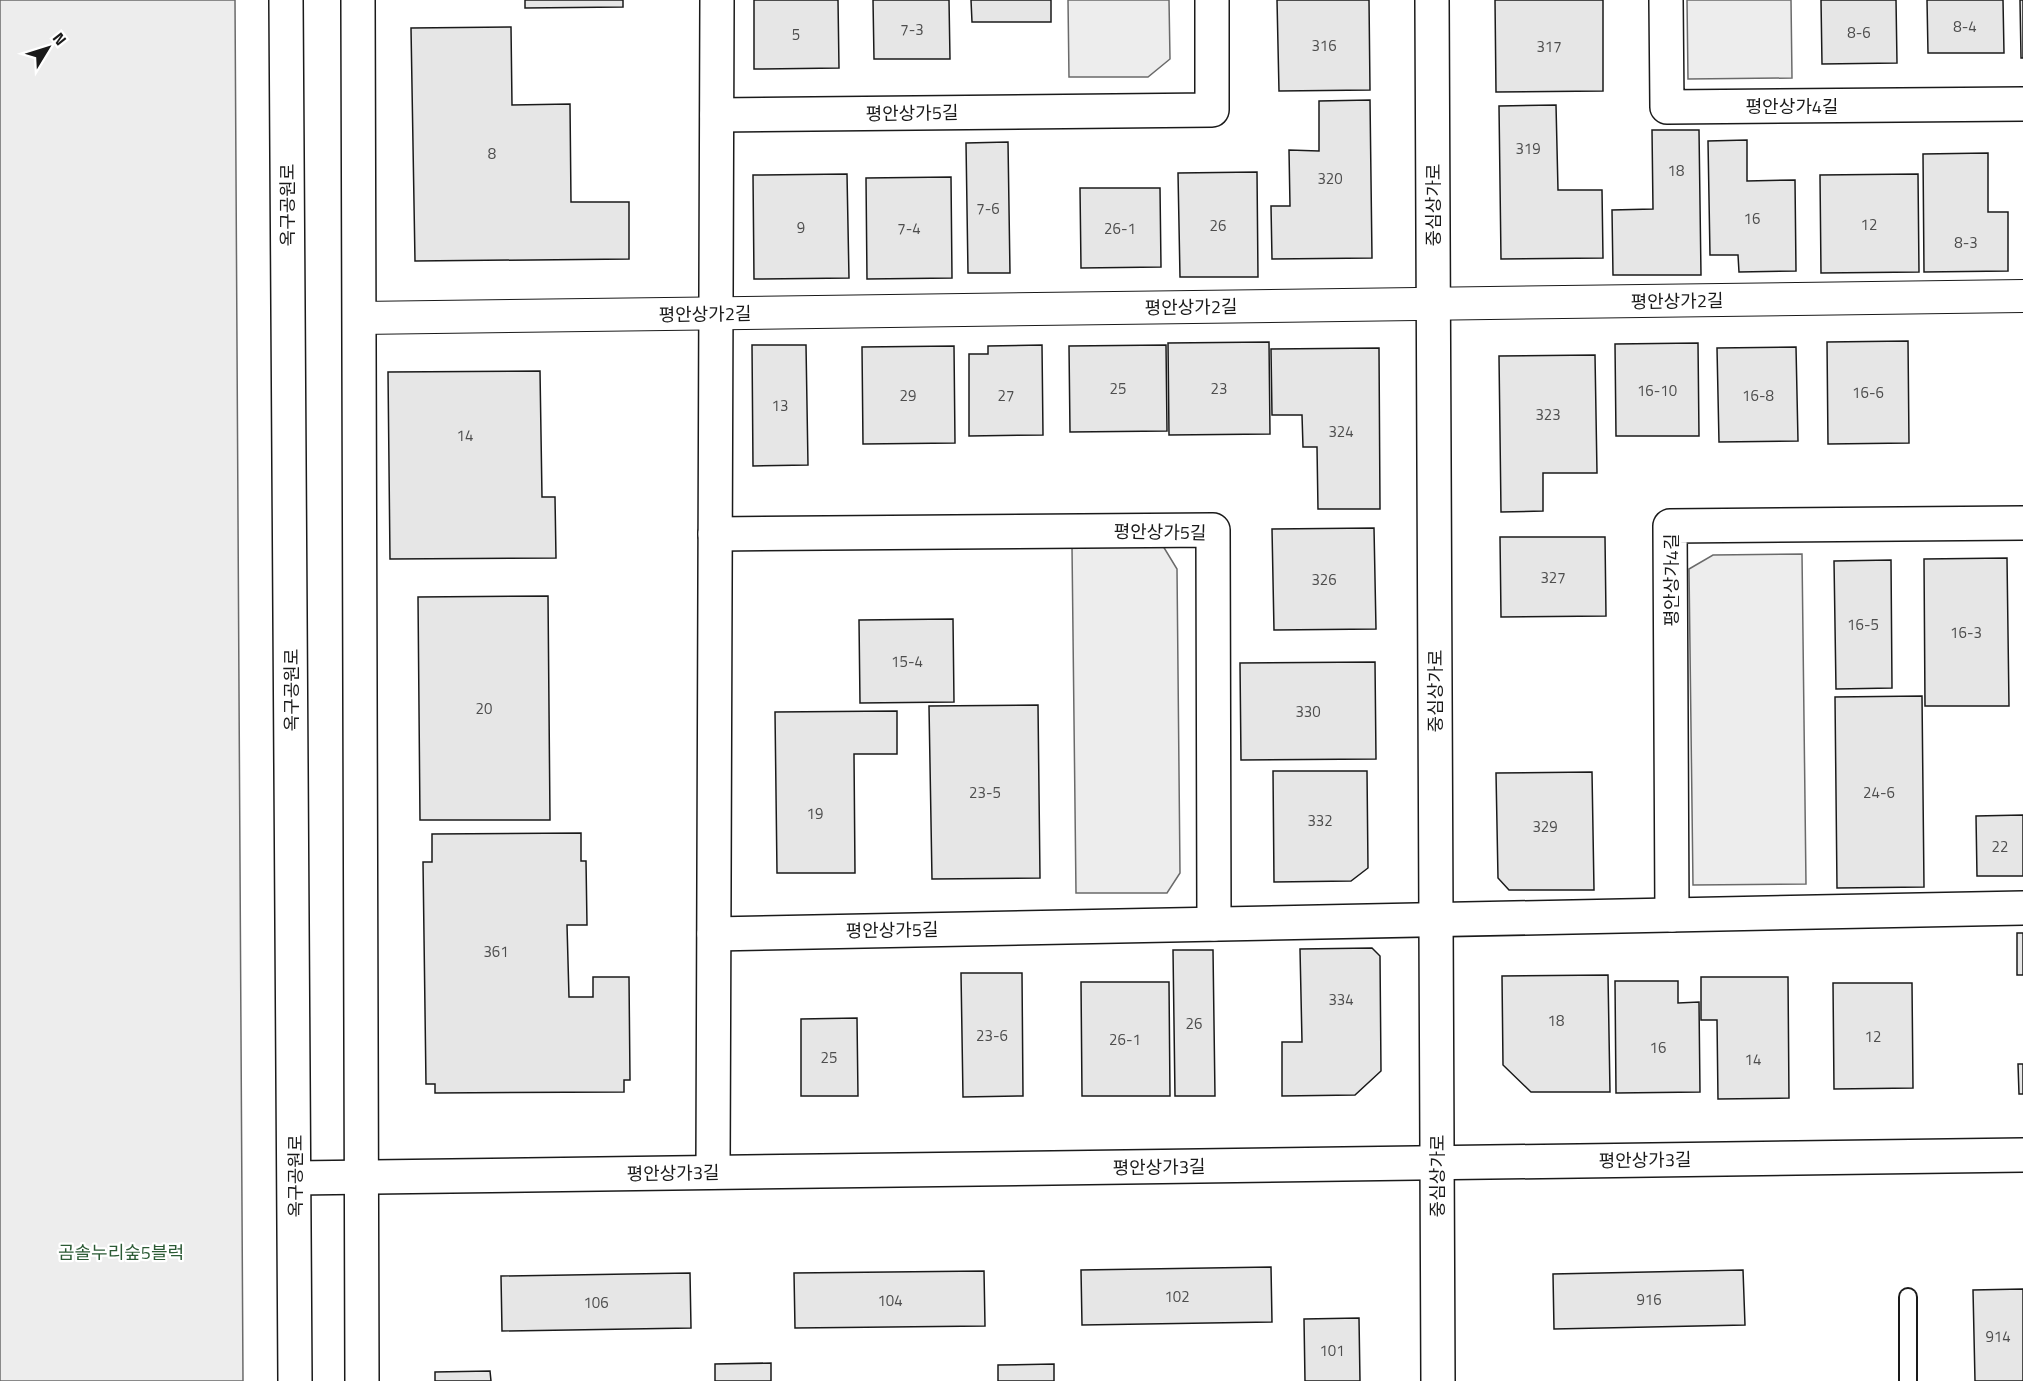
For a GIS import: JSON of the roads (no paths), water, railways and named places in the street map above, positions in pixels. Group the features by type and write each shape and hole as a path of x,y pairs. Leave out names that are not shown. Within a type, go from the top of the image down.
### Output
{"street":[{"name":"옥구공원로","path":"286,0 295,1381"},
{"path":"358,0 362,1381"},
{"path":"713,1172 717,0"},
{"name":"평안상가5길","path":"717,115 1212,110 1212,0"},
{"name":"중심상가로","path":"1432,0 1438,1381"},
{"name":"평안상가4길","path":"1666,0 1667,107 2023,104"},
{"name":"평안상가2길","path":"359,318 2023,296"},
{"name":"평안상가4길","path":"1672,915 1670,525 2023,522"},
{"name":"평안상가5길","path":"716,534 1214,530 1214,924"},
{"path":"1436,920 2023,908"},
{"name":"평안상가5길","path":"714,934 1436,920"},
{"name":"평안상가3길","path":"295,1178 2023,1155"}],"lane":[{"path":"1908,1297 1908,1381"}],"park label":[{"name":"곰솔누리숲5블럭","path":"121,1252"}]}
